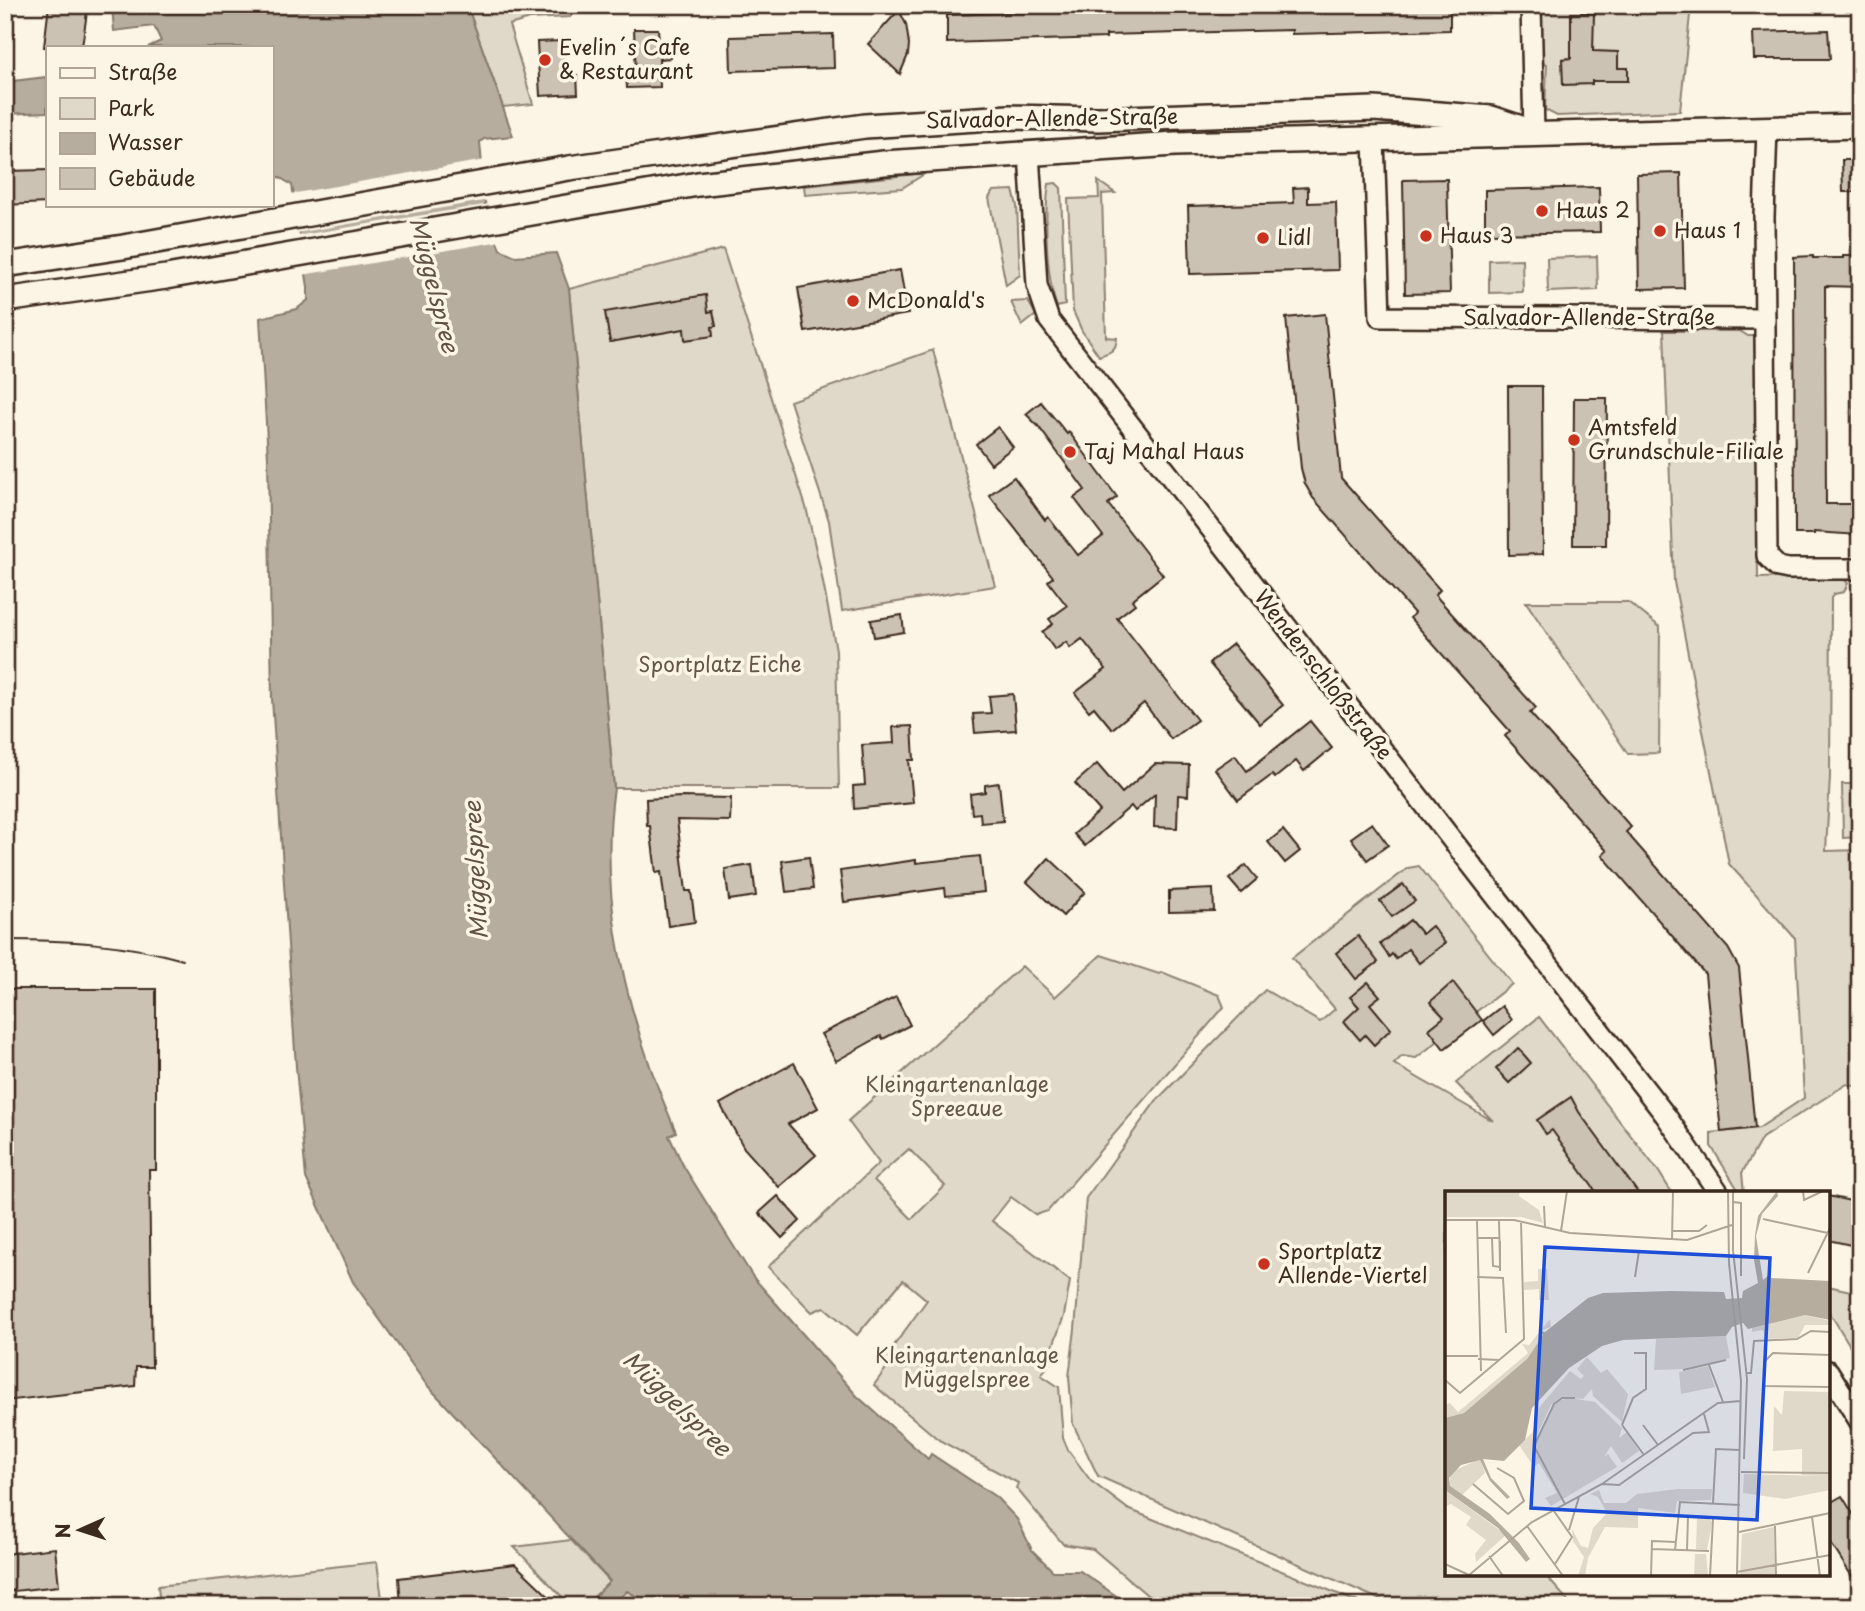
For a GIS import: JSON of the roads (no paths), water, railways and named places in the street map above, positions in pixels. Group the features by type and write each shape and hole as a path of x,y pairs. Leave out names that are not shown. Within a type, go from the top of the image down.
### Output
{"main road":[{"name":"Salvador-Allende-Straße","path":"5,265 122,247 569,167 865,126 1009,117 1098,118 1374,110 1491,118 1534,133"},
{"name":"Wendenschloßstraße","path":"1027,118 1029,153"},
{"name":"Salvador-Allende-Straße","path":"5,300 216,268 698,184 827,169 1175,144 1860,126"}],"street":[{"path":"1531,5 1534,133"},
{"path":"1767,128 1764,217 1767,556 1779,566 1788,569 1860,569"},
{"name":"Salvador-Allende-Straße","path":"1374,139 1380,317 1765,318"},
{"name":"Wendenschloßstraße","path":"1029,153 1037,285 1049,320 1666,1116 1719,1191"},
{"path":"1830,1374 1860,1422"}],"water":[{"name":"Müggelspree","path":"112,5 467,5 513,136 484,139 480,142 482,165 466,169 485,203 481,241 496,238 500,249 515,256 556,253 569,289 614,788 610,876 614,920 632,1007 659,1092 676,1132 669,1136 684,1167 753,1277 857,1396 928,1459 931,1454 996,1497 1017,1519 1032,1550 1053,1571 1080,1571 1131,1606 654,1606 627,1591 612,1606 591,1606 588,1603 610,1581 426,1384 353,1282 306,1178 296,1067 272,699 268,458 260,318 297,309 308,300 292,185 279,177 273,178 273,46 150,46 161,41 154,26 114,31"},
{"path":"46,77 46,112 5,114 5,82"}],"tram line":[{"path":"5,940 95,944 183,960"}],"place":[{"name":"Evelin´s Cafe & Restaurant","path":"545,60"},
{"name":"Haus 2","path":"1542,211"},
{"name":"Haus 1","path":"1660,231"},
{"name":"Haus 3","path":"1426,236"},
{"name":"Lidl","path":"1263,238"},
{"name":"McDonald's","path":"853,301"},
{"name":"Amtsfeld Grundschule-Filiale","path":"1574,440"},
{"name":"Taj Mahal Haus","path":"1070,452"},
{"name":"Sportplatz Allende-Viertel","path":"1264,1264"}],"park label":[{"name":"Sportplatz Eiche","path":"720,665"},
{"name":"Kleingartenanlage Spreeaue","path":"957,1097"},
{"name":"Kleingartenanlage Müggelspree","path":"967,1368"}]}
